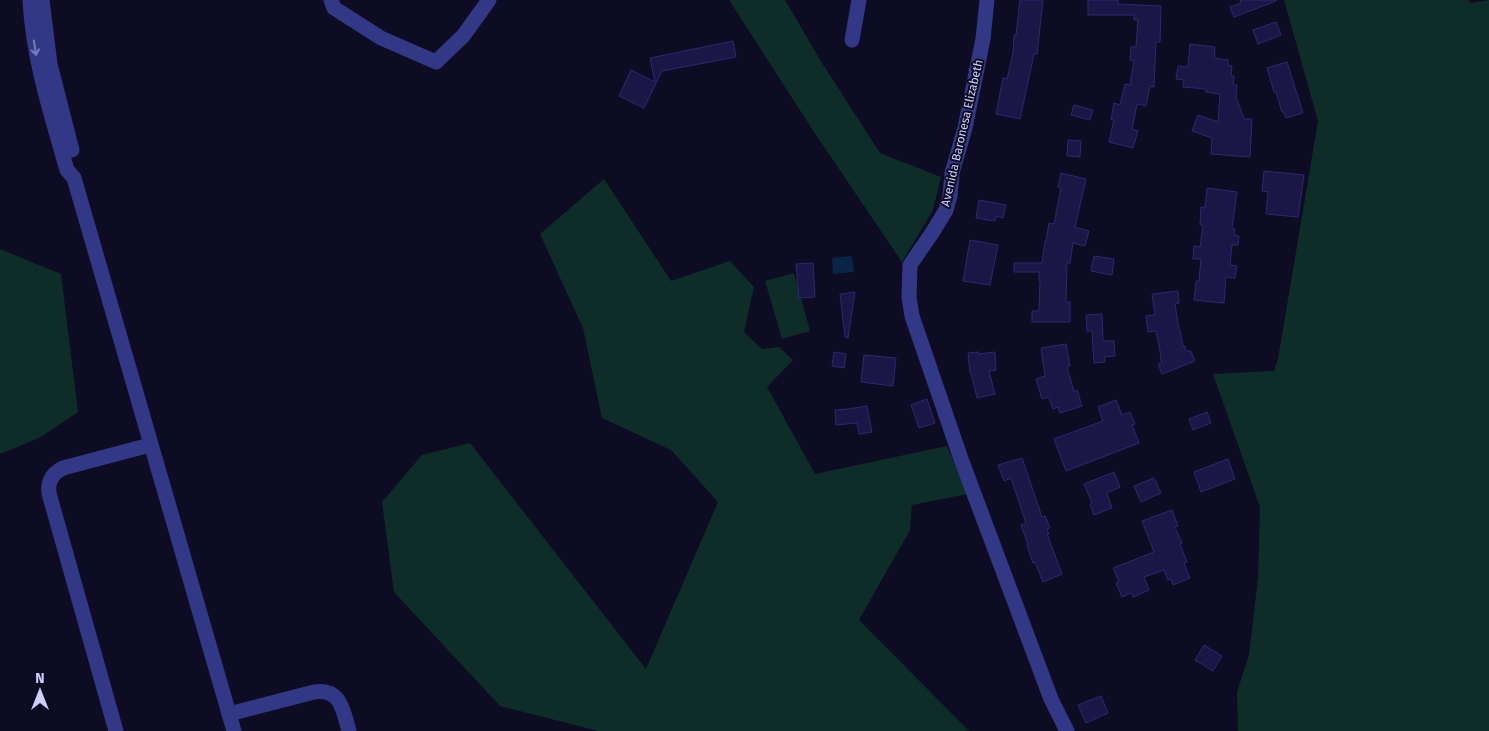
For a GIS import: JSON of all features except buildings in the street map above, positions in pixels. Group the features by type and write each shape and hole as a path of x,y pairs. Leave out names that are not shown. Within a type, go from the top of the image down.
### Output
{"street":[{"path":"30,0 39,71 64,140 77,168 74,178 234,731"},
{"path":"42,0 50,64 64,140"},
{"path":"331,0 334,8 381,38 436,62 463,36 488,0"},
{"path":"852,40 859,0"},
{"name":"Avenida Baronesa Elizabeth","path":"987,0 983,39 965,128 952,173 950,196 946,210 910,264 909,297 912,316 961,459 1050,699 1067,731"},
{"path":"116,731 48,486 52,477 63,468 150,445"},
{"path":"229,714 314,692 325,692 340,701 349,731"}],"green space":[{"path":"729,0 785,0 822,63 880,153 941,177 933,210 902,262 814,132"},
{"path":"1284,0 1468,0 1471,3 1489,0 1489,731 1238,731 1237,692 1249,655 1258,578 1260,507 1213,374 1274,371 1278,359 1318,121"},
{"path":"604,179 671,281 730,261 754,287 744,332 762,349 779,347 793,360 767,387 815,474 947,446 967,494 912,505 910,530 859,620 969,731 598,731 500,706 394,592 382,502 422,455 470,443 646,669 718,502 671,450 602,418 583,328 540,234"},
{"path":"0,249 61,274 78,412 39,438 0,454"},
{"path":"794,273 810,331 782,339 765,281"}],"water":[{"path":"852,256 854,272 833,274 832,258"}]}
